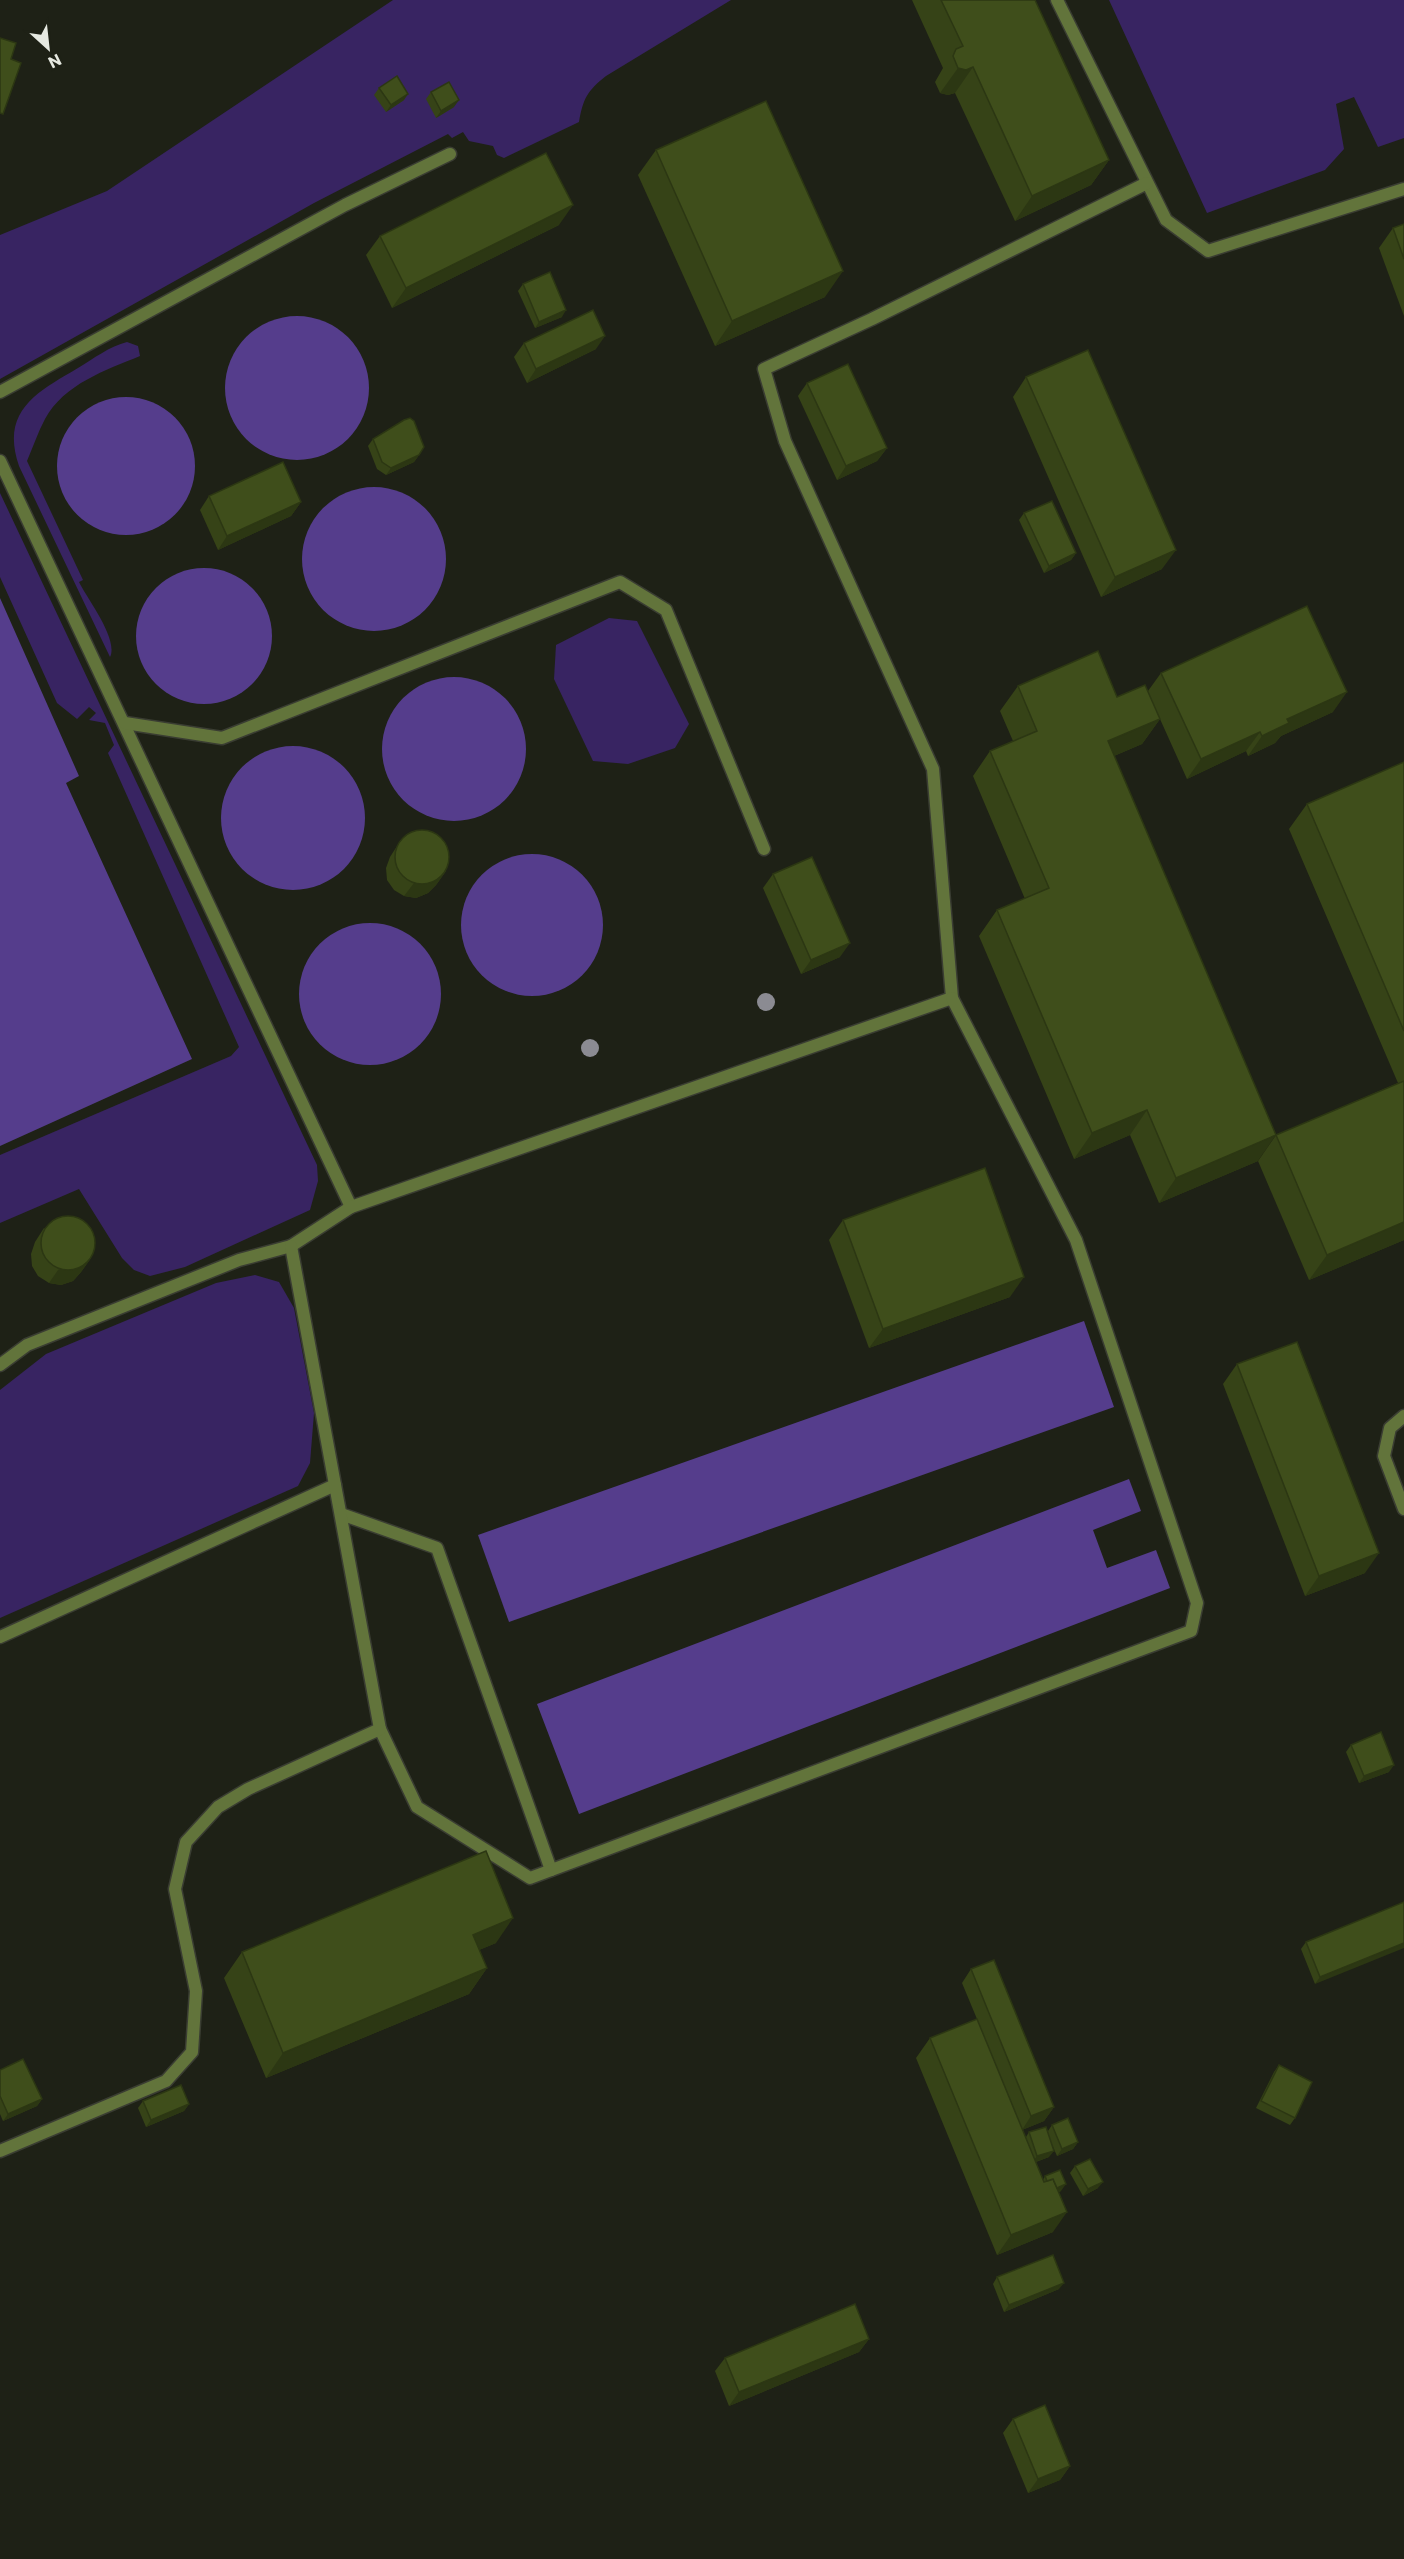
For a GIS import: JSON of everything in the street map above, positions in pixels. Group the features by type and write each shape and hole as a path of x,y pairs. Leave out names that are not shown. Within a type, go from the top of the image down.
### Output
{"lane":[{"path":"1057,0 1166,220 1208,251 1404,189"},
{"path":"0,392 345,205 450,154"},
{"path":"291,1246 380,1730 417,1807 530,1878 1191,1631 1197,1603 1076,1240 952,998 933,769 785,441 764,369 883,314 1147,183"},
{"path":"0,461 351,1207"},
{"path":"125,723 222,738 620,582 666,610 764,849"},
{"path":"0,1365 27,1345 239,1260 291,1246 351,1207 952,998"},
{"path":"1404,1416 1390,1428 1384,1456 1404,1509"},
{"path":"0,1637 335,1485"},
{"path":"340,1514 437,1548 551,1870"},
{"path":"0,2151 166,2081 192,2052 196,1991 175,1889 186,1842 218,1807 248,1789 380,1730"}],"shaded area":[{"path":"393,0 731,0 606,76 594,86 587,96 579,122 504,158 497,155 493,146 469,141 463,132 452,138 448,134 314,203 0,379 0,235 107,191"},
{"path":"1109,0 1404,0 1404,138 1378,147 1354,97 1336,104 1344,149 1325,170 1207,213"},
{"path":"297,316 324,322 337,328 348,337 357,348 363,361 369,388 363,415 357,428 348,439 337,448 324,454 297,460 270,454 257,448 246,439 237,428 231,415 225,388 231,361 237,348 246,337 257,328 270,322"},
{"path":"127,342 138,346 140,356 87,380 63,396 45,419 27,461 83,580 79,582 106,629 112,649 110,657 19,466 14,447 14,431 26,405 36,395 114,346"},
{"path":"126,397 153,402 165,408 175,417 184,427 190,439 195,466 190,493 184,505 175,515 165,524 153,530 126,535 99,530 87,524 77,515 68,505 62,493 57,466 62,439 68,427 77,417 87,408 99,402"},
{"path":"374,487 401,493 414,499 425,508 434,519 440,532 446,559 440,586 434,599 425,610 414,619 401,625 374,631 347,625 334,619 323,610 314,599 308,586 302,559 308,532 314,519 323,508 334,499 347,493"},
{"path":"0,493 317,1165 318,1181 310,1210 185,1267 150,1276 134,1270 122,1258 79,1189 0,1223 0,1155 231,1056 239,1047 108,753 114,745 105,723 89,720 96,713 89,707 77,719 57,703 0,577"},
{"path":"204,568 230,573 252,588 267,610 272,636 267,662 252,684 230,699 204,704 178,699 156,684 141,662 136,636 141,610 156,588 178,573"},
{"path":"0,598 79,776 66,783 192,1059 0,1146"},
{"path":"609,618 637,621 689,724 675,748 628,764 593,761 554,679 556,645"},
{"path":"454,677 482,682 505,698 521,721 526,749 521,777 505,800 482,816 454,821 426,816 403,800 387,777 382,749 387,721 403,698 426,682"},
{"path":"293,746 321,751 344,767 360,790 365,818 360,846 344,869 321,885 293,890 265,885 242,869 226,846 221,818 226,790 242,767 265,751"},
{"path":"532,854 559,859 582,875 598,898 603,925 598,952 582,975 559,991 532,996 505,991 482,975 466,952 461,925 466,898 482,875 505,859"},
{"path":"370,923 397,928 420,944 436,967 441,994 436,1021 420,1044 397,1060 370,1065 343,1060 320,1044 304,1021 299,994 304,967 320,944 343,928"},
{"path":"255,1275 279,1282 294,1308 314,1413 310,1463 298,1486 0,1618 0,1390 46,1354 216,1283"},
{"path":"1084,1321 1114,1407 509,1622 478,1535"},
{"path":"1129,1479 1141,1511 1093,1530 1107,1568 1156,1550 1170,1588 579,1814 537,1704"}],"building":[{"path":"941,0 1035,0 1109,160 1032,196 973,67 966,70 958,68 953,56 956,49 963,46"},
{"path":"0,38 16,43 11,59 21,63 3,114 0,113"},
{"path":"397,76 408,94 391,105 379,88"},
{"path":"449,82 459,100 441,111 431,92"},
{"path":"766,101 843,271 732,321 656,150"},
{"path":"546,153 573,205 406,288 380,236"},
{"path":"1404,224 1404,259 1393,228"},
{"path":"550,272 566,310 539,322 523,284"},
{"path":"593,310 605,336 536,369 524,343"},
{"path":"1088,350 1176,550 1115,577 1026,377"},
{"path":"848,364 887,448 846,466 807,383"},
{"path":"410,418 414,421 424,447 419,455 391,468 382,462 373,439"},
{"path":"283,462 301,502 227,536 209,496"},
{"path":"1052,501 1076,553 1049,566 1024,513"},
{"path":"1307,606 1347,692 1287,719 1289,723 1262,736 1260,732 1201,759 1161,673"},
{"path":"1098,651 1117,697 1145,685 1160,719 1108,741 1276,1135 1176,1178 1147,1110 1092,1133 997,910 1049,888 990,751 1037,731 1018,686"},
{"path":"1404,762 1404,1031 1307,804"},
{"path":"422,830 432,832 441,838 447,847 449,857 447,867 441,876 432,882 422,884 412,882 403,876 397,867 395,857 397,847 403,838 412,832"},
{"path":"812,857 850,943 811,960 773,874"},
{"path":"1404,1081 1404,1222 1327,1255 1276,1135"},
{"path":"985,1168 1024,1277 883,1329 843,1220"},
{"path":"63,1216 73,1216 83,1220 91,1228 95,1243 91,1258 83,1266 73,1270 63,1270 53,1266 45,1258 41,1248 41,1238 45,1228 53,1220"},
{"path":"1297,1342 1379,1553 1319,1576 1237,1364"},
{"path":"1381,1732 1394,1765 1364,1776 1351,1745"},
{"path":"486,1851 513,1918 473,1935 487,1968 283,2053 242,1952"},
{"path":"1404,1902 1404,1943 1320,1977 1306,1942"},
{"path":"994,1960 1054,2107 1031,2116 971,1969"},
{"path":"977,2019 1044,2182 1053,2179 1067,2212 1011,2235 930,2038"},
{"path":"23,2059 42,2099 8,2114 0,2096 0,2070"},
{"path":"1279,2065 1312,2082 1295,2118 1261,2101"},
{"path":"181,2085 189,2104 151,2120 143,2101"},
{"path":"1068,2118 1078,2142 1062,2149 1052,2125"},
{"path":"1046,2127 1054,2151 1037,2156 1029,2132"},
{"path":"1090,2159 1103,2182 1088,2189 1075,2166"},
{"path":"1060,2170 1066,2184 1057,2188 1053,2179 1047,2181 1045,2176"},
{"path":"1053,2255 1064,2283 1009,2305 997,2277"},
{"path":"855,2304 869,2339 739,2392 725,2358"},
{"path":"1045,2405 1070,2466 1038,2479 1013,2419"}]}
